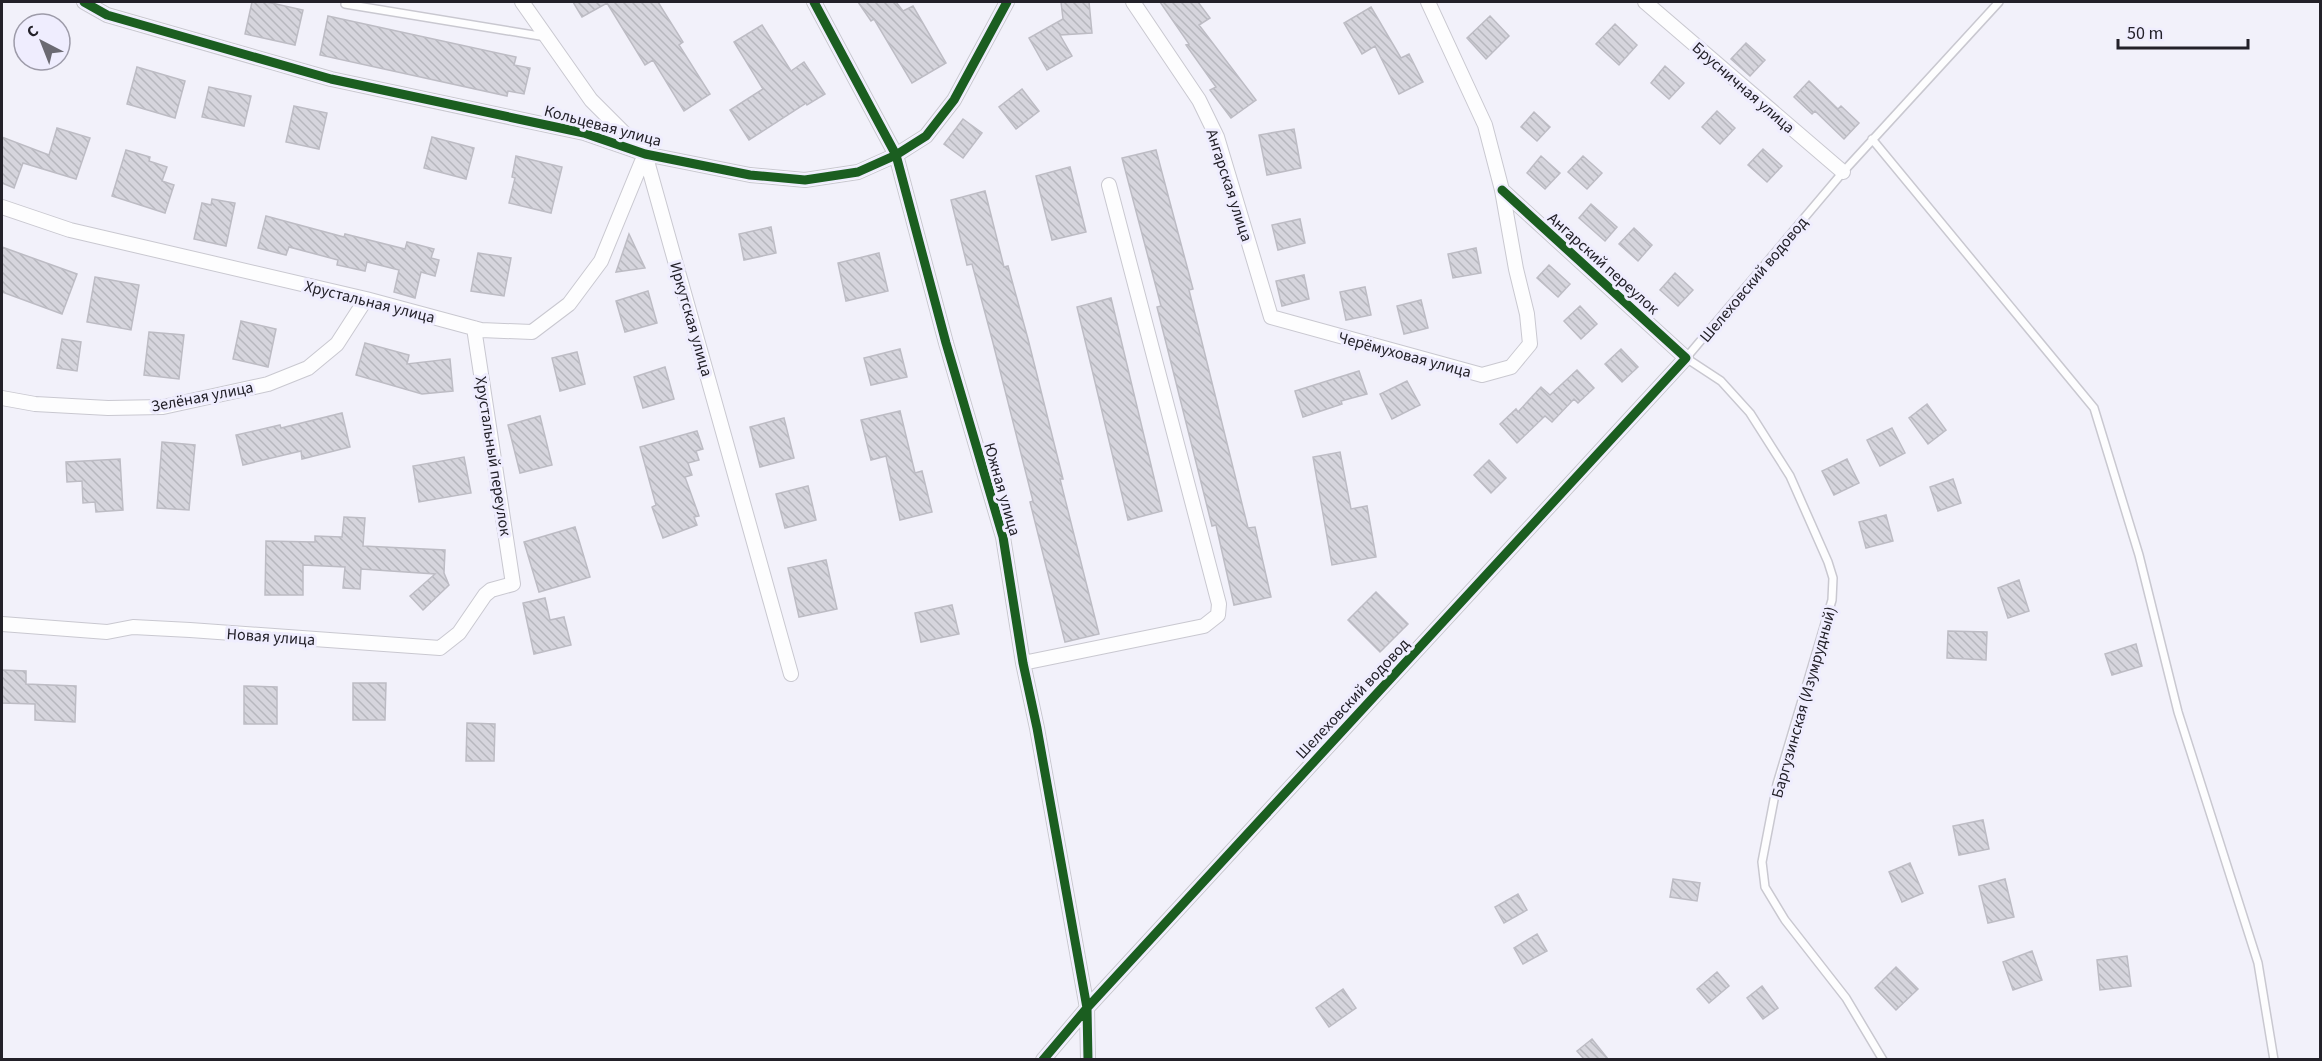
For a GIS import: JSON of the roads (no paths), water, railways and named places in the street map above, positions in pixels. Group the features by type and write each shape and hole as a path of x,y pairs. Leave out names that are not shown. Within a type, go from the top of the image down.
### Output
{"street":[{"name":"Кольцевая улица","path":"84,2 107,15 331,78 584,133 645,154 750,175 806,180 858,172 896,155 926,136 954,100 1007,2"},
{"name":"Иркутская улица","path":"522,2 549,37 591,100 645,154 791,674"},
{"name":"Южная улица","path":"814,2 896,155 946,343 1003,537 1023,663 1037,728 1087,1008 1088,1059"},
{"name":"Ангарская улица","path":"1133,2 1199,100 1217,137 1271,317"},
{"name":"Черёмуховая улица","path":"1271,317 1482,375 1511,368 1530,344 1527,314 1516,269 1502,190 1485,125 1428,2"},
{"name":"Брусничная улица","path":"1645,2 1843,172"},
{"name":"Хрустальная улица","path":"2,207 70,230 366,299 474,328 532,332 569,304 601,261 645,154"},
{"path":"1023,663 1204,626 1218,615 1219,604 1216,592 1109,185"},
{"name":"Ангарский переулок","path":"1502,190 1686,358"},
{"name":"Зелёная улица","path":"2,398 46,405 108,408 163,407 268,384 308,368 338,344 366,299"},
{"name":"Хрустальный переулок","path":"474,328 513,584"},
{"name":"Шелеховский водовод","path":"1043,1059 1087,1008 1686,358"},
{"name":"Новая улица","path":"2,624 107,632 133,627 190,630 440,648 459,633 484,596 491,590 513,584"}],"lane":[{"name":"Шелеховский водовод","path":"1686,358 1872,139 1999,2"},
{"path":"345,4 549,37"},
{"path":"1872,139 2094,408 2139,555 2178,712 2258,963 2274,1059"},
{"name":"Баргузинская (Изумрудный)","path":"1686,358 1721,381 1750,413 1790,476 1833,578 1832,600 1777,784 1762,862 1764,887 1785,920 1846,998 1883,1059"}]}
